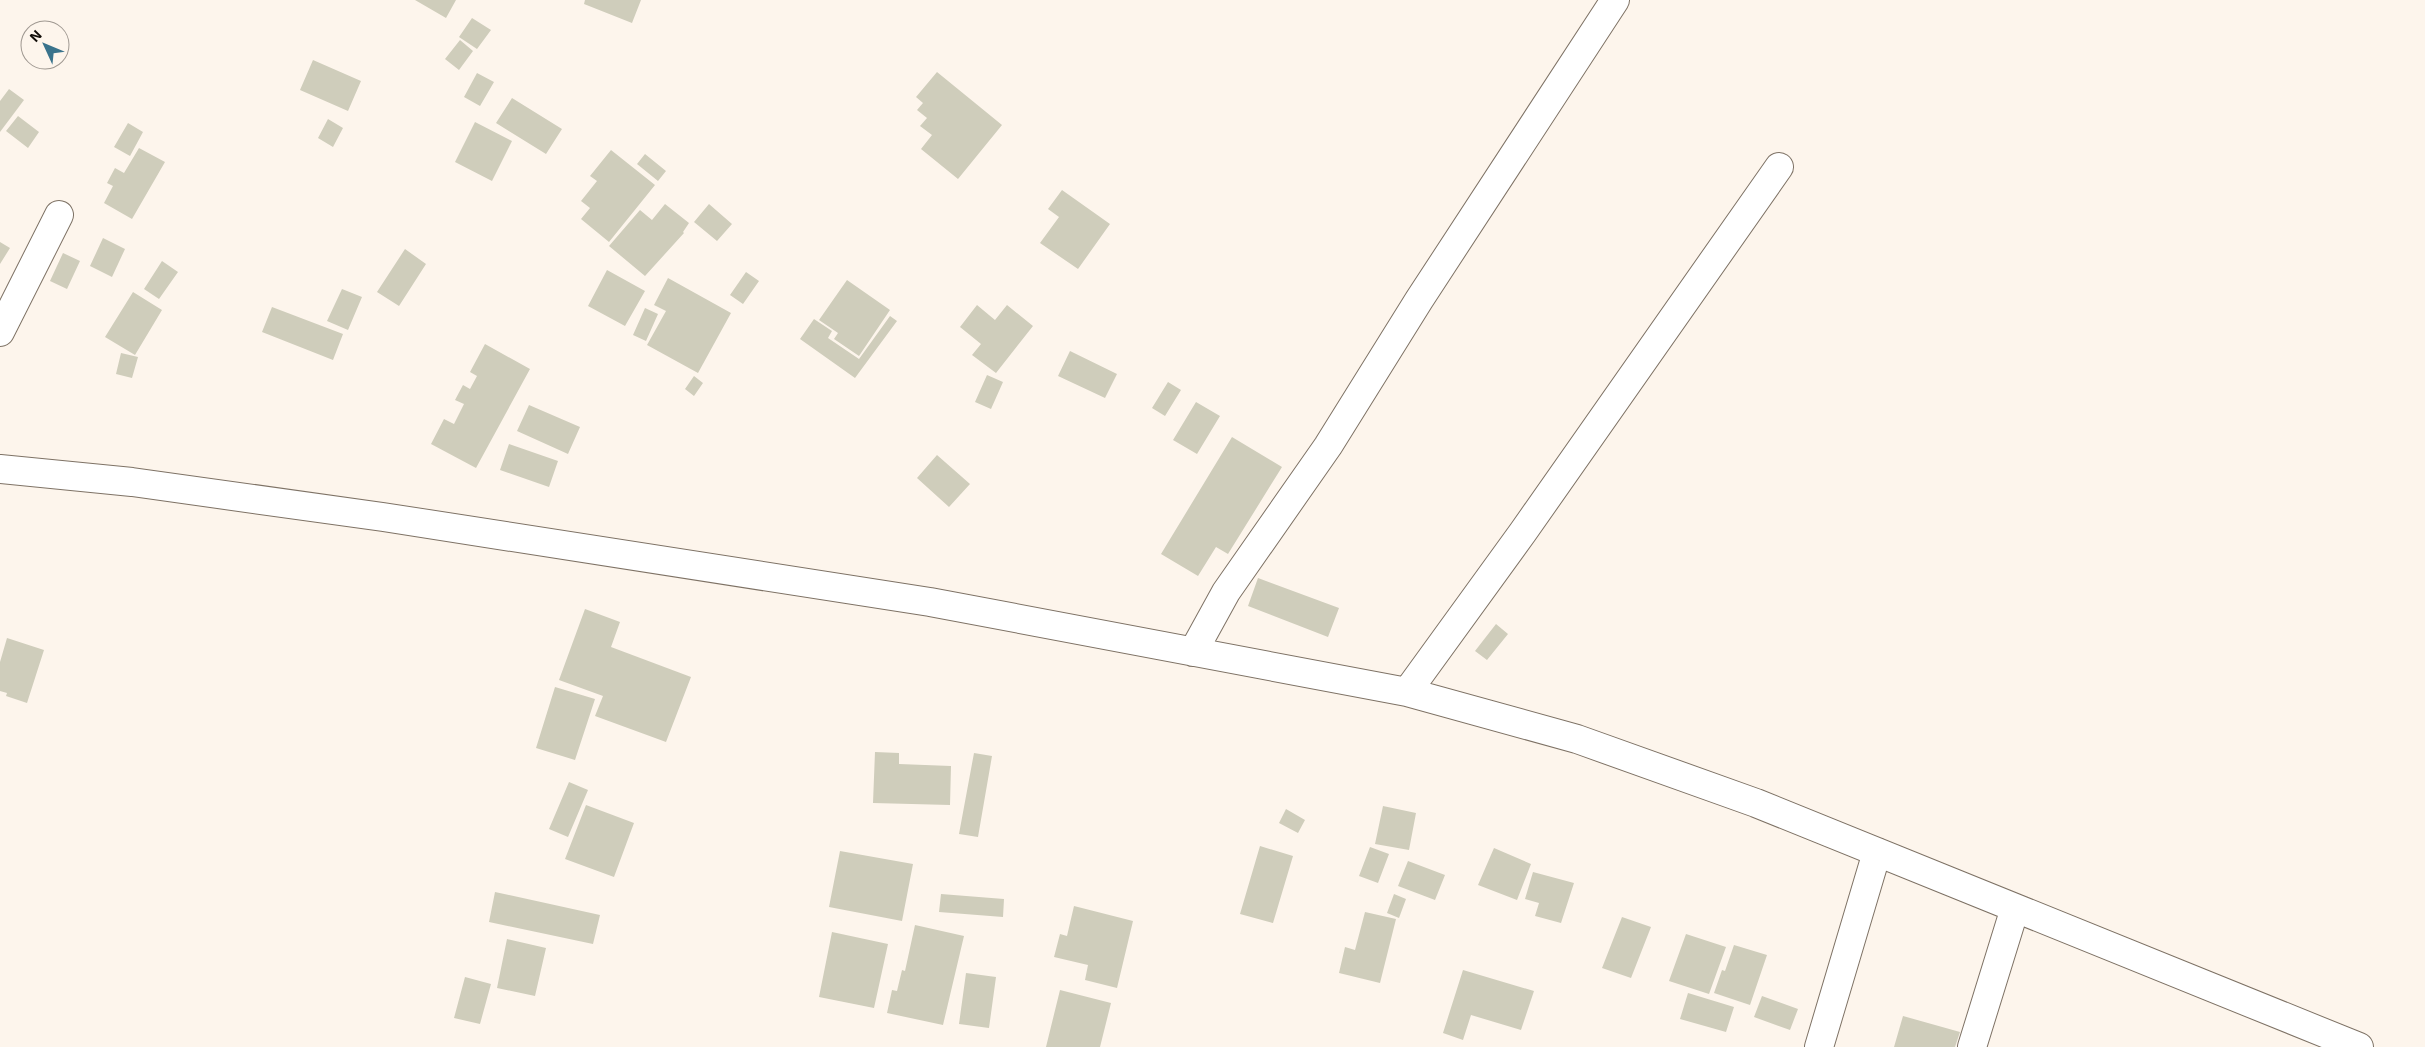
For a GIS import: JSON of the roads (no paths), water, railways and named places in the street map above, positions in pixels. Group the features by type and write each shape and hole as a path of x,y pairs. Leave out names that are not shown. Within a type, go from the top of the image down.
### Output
{"street":[{"path":"1193,652 1226,592 1328,446 1424,292 1614,0"},
{"path":"1407,692 1523,532 1780,167"},
{"path":"0,332 59,215"},
{"path":"0,469 132,482 392,518 930,602 1407,692 1577,739 1756,803 2359,1047"},
{"path":"1819,1047 1877,852"},
{"path":"1972,1047 2015,908"}]}
